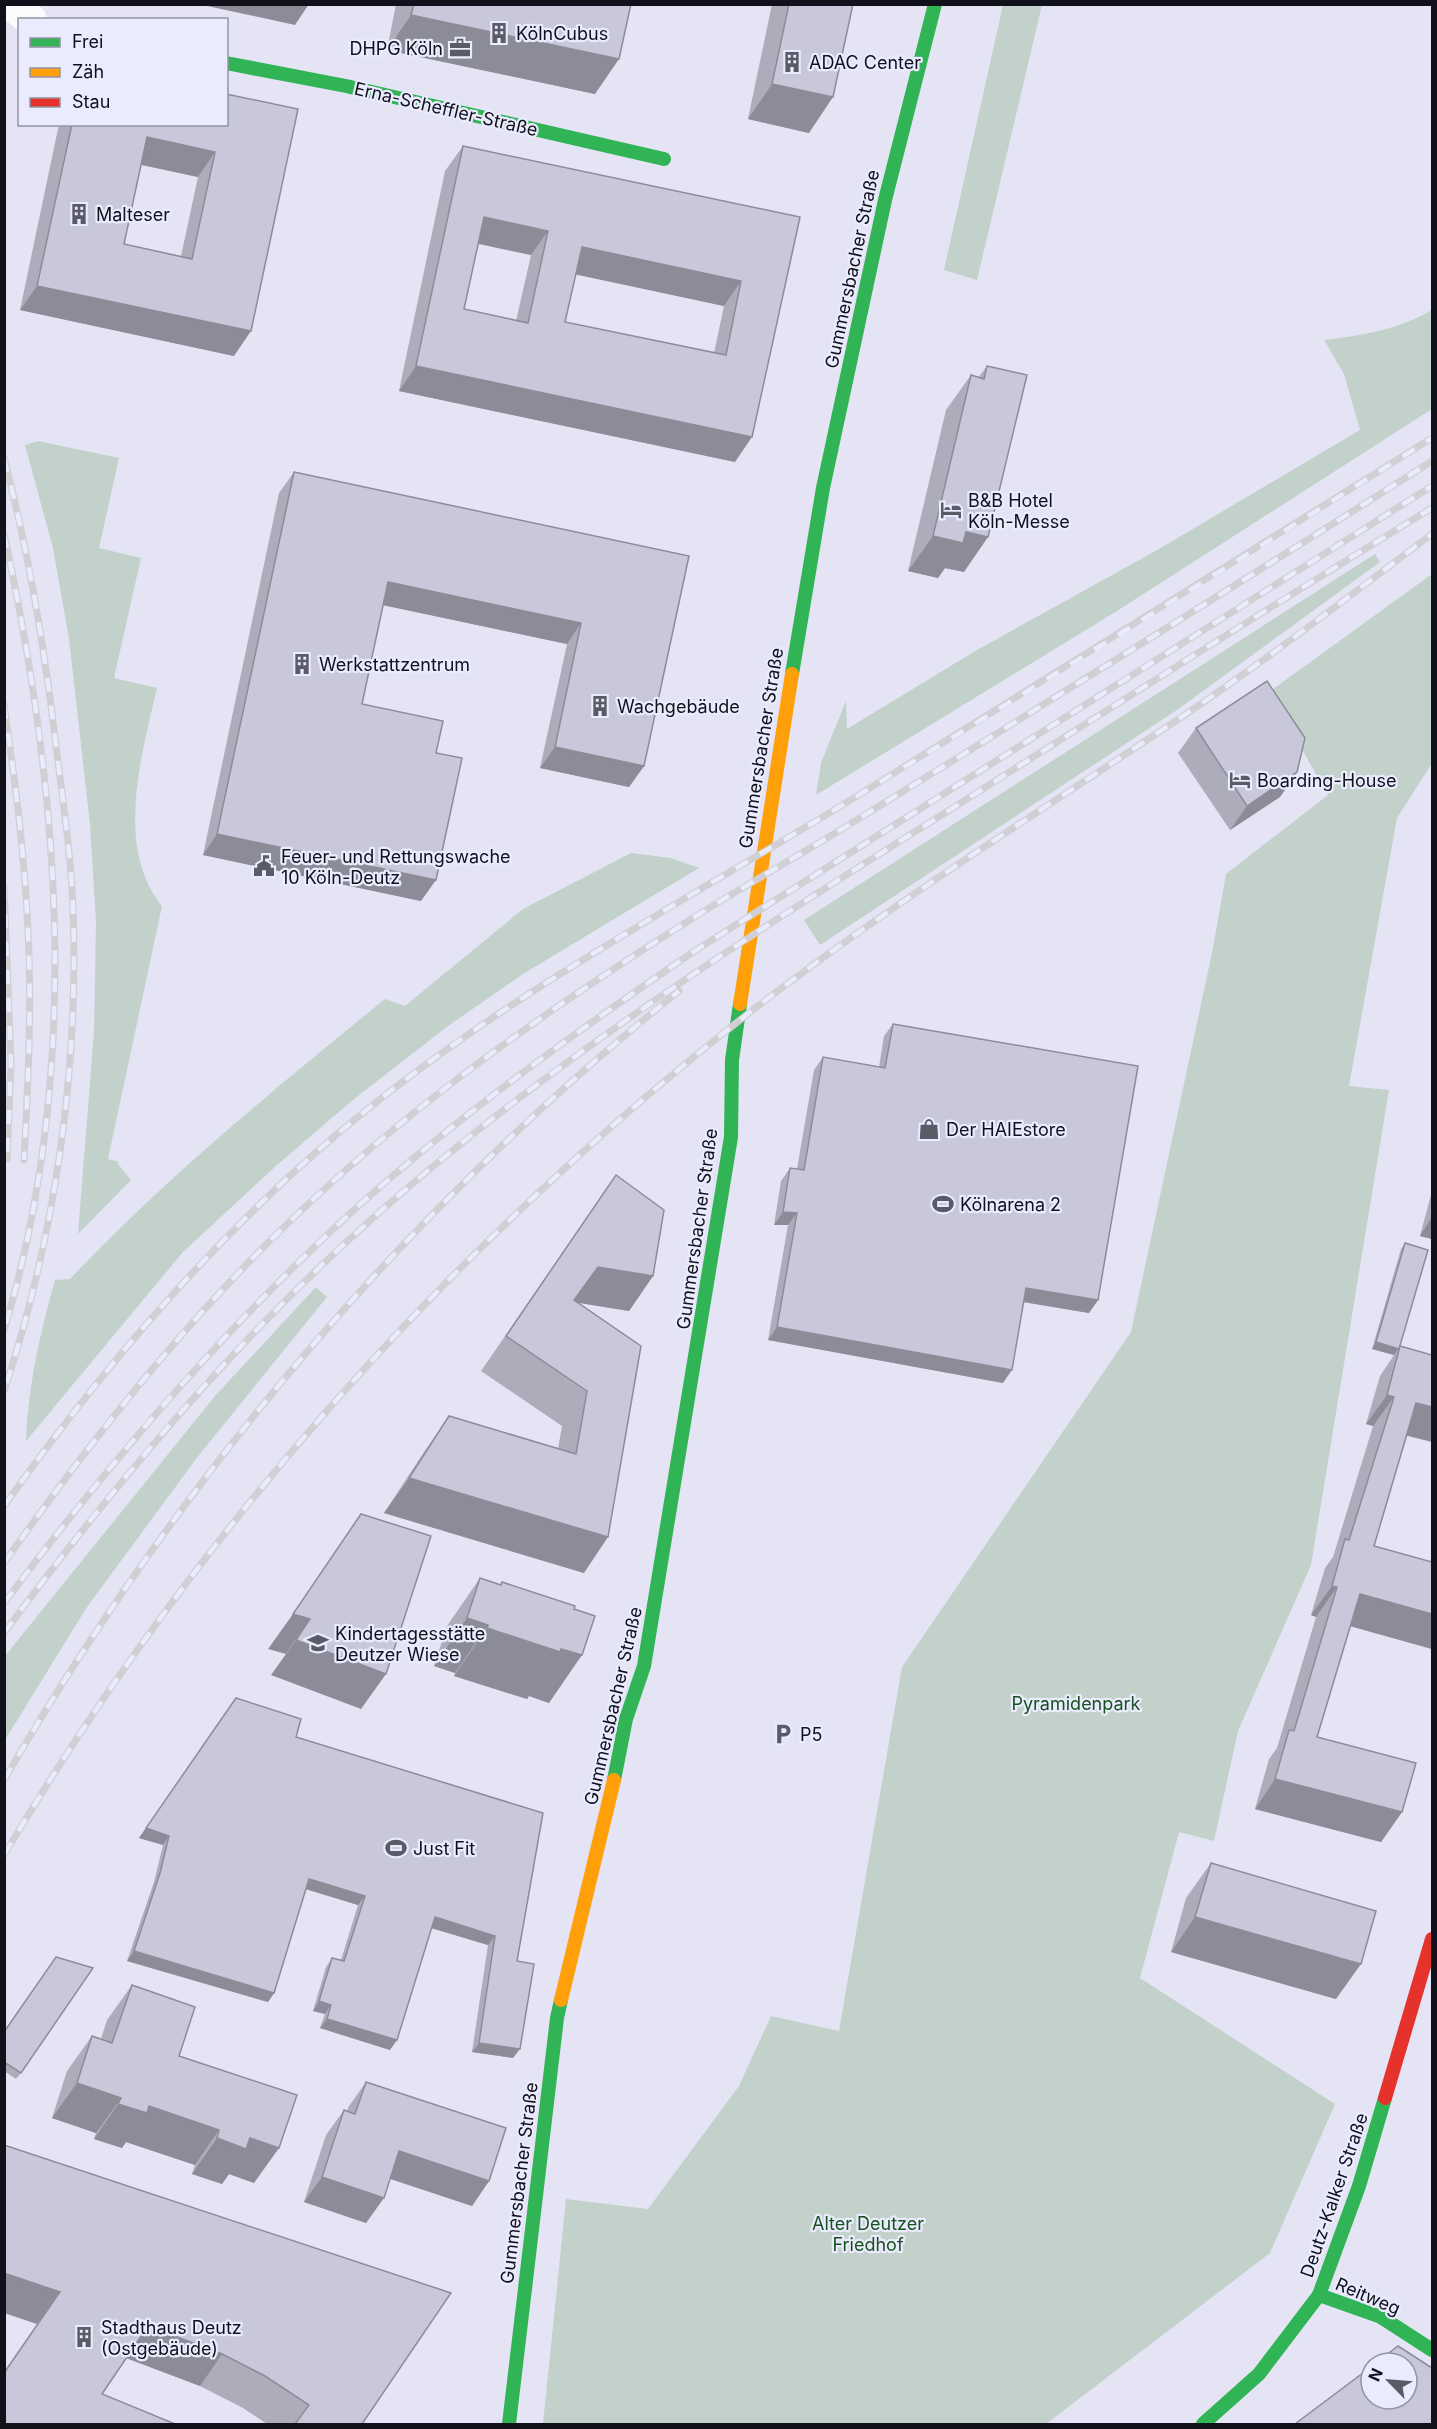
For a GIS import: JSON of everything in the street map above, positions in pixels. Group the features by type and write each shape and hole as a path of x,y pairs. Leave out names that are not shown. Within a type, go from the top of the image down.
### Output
{"street":[{"path":"11,4 28,18"},
{"name":"Gummersbacher Straße","path":"509,2424 557,2018 604,1828 626,1719 644,1666 731,1137 732,1060 769,810 821,500 885,200 935,4"},
{"name":"Erna-Scheffler-Straße","path":"228,63 346,86 664,159"},
{"name":"Deutz-Kalker Straße","path":"1203,2424 1259,2374 1319,2295 1359,2186 1432,1939"},
{"name":"Reitweg","path":"1319,2295 1381,2317 1432,2350"}],"green space":[{"path":"1003,5 1042,5 977,280 944,270"},
{"path":"1432,310 1432,409 1117,611 816,795 821,763 846,701 847,729 977,650 1159,549 1360,430 1344,374 1324,340 1380,331 1420,317"},
{"path":"38,441 119,458 99,548 141,558 114,678 157,688 139,770 135,828 139,856 147,882 162,906 108,1159 119,1162 118,1164 131,1180 78,1234 94,1031 96,923 90,824 69,639 53,548 25,445"},
{"path":"1375,554 1380,562 1177,710 820,945 804,920"},
{"name":"Pyramidenpark","path":"1432,574 1432,763 1397,818 1349,1086 1389,1090 1311,1565 1238,1731 1214,1841 1179,1832 1140,1978 1335,2104 1270,2253 1046,2424 543,2424 566,2199 648,2209 739,2086 771,2016 839,2031 902,1667 1131,1332 1213,948 1226,874 1328,795 1269,692"},
{"path":"631,853 671,858 699,868 523,974 448,1026 354,1099 277,1165 183,1252 26,1441 29,1400 36,1360 55,1280 70,1279 183,1169 263,1099 385,999 405,1006 523,909"},
{"path":"316,1287 327,1297 199,1455 87,1607 5,1740 5,1656 215,1396"}],"building":[{"path":"414,4 631,4 619,59 411,15"},
{"path":"789,4 853,4 833,97 772,84"},
{"name":"Malteser","path":"228,94 298,109 251,331 37,286 72,126 228,126","holes":["147,137 215,152 192,259 124,244"]},
{"path":"463,146 800,217 752,437 416,366","holes":["484,217 548,231 528,323 464,309","582,247 741,281 726,355 565,322"]},
{"path":"987,366 1027,375 988,537 966,532 963,543 933,536 971,375 984,379"},
{"path":"294,472 689,556 644,766 555,747 581,623 388,582 362,704 443,721 436,753 462,758 436,880 217,834"},
{"name":"Boarding-House","path":"1267,681 1305,738 1297,772 1247,806 1196,728"},
{"name":"Kölnarena 2","path":"893,1024 1138,1066 1098,1300 1026,1288 1012,1370 777,1327 797,1213 783,1212 790,1168 804,1170 823,1057 885,1068"},
{"path":"616,1175 664,1210 653,1276 598,1267 574,1300 641,1346 608,1537 409,1478 449,1416 576,1454 587,1391 506,1336"},
{"path":"1405,1243 1428,1250 1399,1349 1376,1342"},
{"path":"1400,1346 1432,1355 1432,1407 1416,1403 1374,1546 1432,1562 1432,1614 1360,1594 1317,1737 1416,1763 1402,1812 1275,1779 1289,1730 1294,1731 1337,1587 1332,1586 1345,1539 1349,1540 1394,1397 1387,1395"},
{"path":"361,1514 431,1536 386,1674 296,1640 310,1619 293,1614"},
{"path":"480,1578 501,1585 502,1582 575,1606 574,1609 595,1616 582,1655 561,1649 560,1652 487,1628 488,1625 467,1618"},
{"path":"236,1698 301,1719 296,1737 543,1813 517,1961 534,1964 520,2049 479,2043 495,1936 435,1917 397,2040 327,2019 331,2005 319,2001 332,1958 344,1961 365,1896 309,1879 274,1993 134,1951 160,1873 169,1836 146,1828"},
{"path":"1211,1863 1376,1911 1361,1964 1195,1917"},
{"path":"56,1957 93,1968 21,2073 4,2062 4,2032"},
{"path":"132,1985 195,2007 179,2056 297,2095 279,2148 250,2138 246,2149 217,2138 219,2130 149,2106 147,2113 118,2104 121,2098 77,2083 92,2036 112,2043"},
{"path":"366,2082 506,2128 489,2181 399,2151 384,2198 322,2177 344,2110 355,2114"},
{"path":"4,2145 451,2293 362,2424 295,2424 309,2405 265,2376 222,2354 148,2326 102,2394 175,2424 4,2424 4,2373 60,2292 4,2273"},
{"path":"1398,2346 1406,2351 1392,2351"},
{"path":"1419,2360 1432,2368 1432,2424 1295,2424 1359,2376 1359,2411 1419,2411"}],"railway":[{"path":"4,1506 78,1406 158,1310 200,1264 289,1177 335,1136 395,1088 457,1042 585,958 849,801 1432,438"},
{"path":"4,458 28,562 51,703 70,866 74,970 67,1092 50,1214 22,1333 4,1391"},
{"path":"4,1563 119,1409 202,1312 292,1220 339,1176 423,1105 556,1008 647,947 1064,692 1432,461"},
{"path":"4,1603 130,1444 220,1343 315,1246 365,1200 484,1102 567,1040 693,952 1432,486"},
{"path":"4,1633 116,1488 237,1350 323,1264 396,1198 471,1136 548,1076 708,964 1312,581 1432,508"},
{"path":"4,534 24,633 39,732 50,833 55,933 53,1033 45,1133 29,1232 4,1330"},
{"path":"4,1855 79,1735 159,1620 245,1508 336,1401 431,1298 531,1199 636,1105 745,1016 797,977 958,864 1209,698 1306,629 1432,534"},
{"path":"4,705 19,818 28,932 30,1018 24,1160"},
{"path":"4,886 11,1064 7,1159"},
{"path":"4,1780 72,1669 145,1561 223,1455 305,1354 392,1256 484,1163 579,1075 679,991"}],"traffic: fast":[{"path":"792,674 823,488 885,200 935,4"},
{"path":"228,63 346,86 664,159"},
{"path":"614,1780 626,1719 644,1666 731,1137 732,1060 740,1004"},
{"path":"509,2424 561,2000"},
{"path":"1203,2424 1259,2374 1319,2295 1359,2186 1385,2098"},
{"path":"1319,2295 1381,2317 1432,2350"}],"traffic: slow":[{"path":"740,1004 792,674"},
{"path":"561,2000 614,1780"}],"traffic: jam":[{"path":"1385,2098 1432,1939"}],"place":[{"name":"KölnCubus","path":"499,33"},
{"name":"DHPG Köln","path":"460,48"},
{"name":"ADAC Center","path":"792,62"},
{"name":"Malteser","path":"79,214"},
{"name":"B&B Hotel Köln-Messe","path":"951,510"},
{"name":"Werkstattzentrum","path":"302,664"},
{"name":"Wachgebäude","path":"600,706"},
{"name":"Boarding-House","path":"1240,780"},
{"name":"Feuer- und Rettungswache 10 Köln-Deutz","path":"264,866"},
{"name":"Der HAIEstore","path":"929,1129"},
{"name":"Kölnarena 2","path":"943,1204"},
{"name":"Kindertagesstätte Deutzer Wiese","path":"318,1643"},
{"name":"P5","path":"783,1734"},
{"name":"Just Fit","path":"396,1848"},
{"name":"Stadthaus Deutz (Ostgebäude)","path":"84,2337"}],"park label":[{"name":"Alter Deutzer Friedhof","path":"868,2233"}]}
